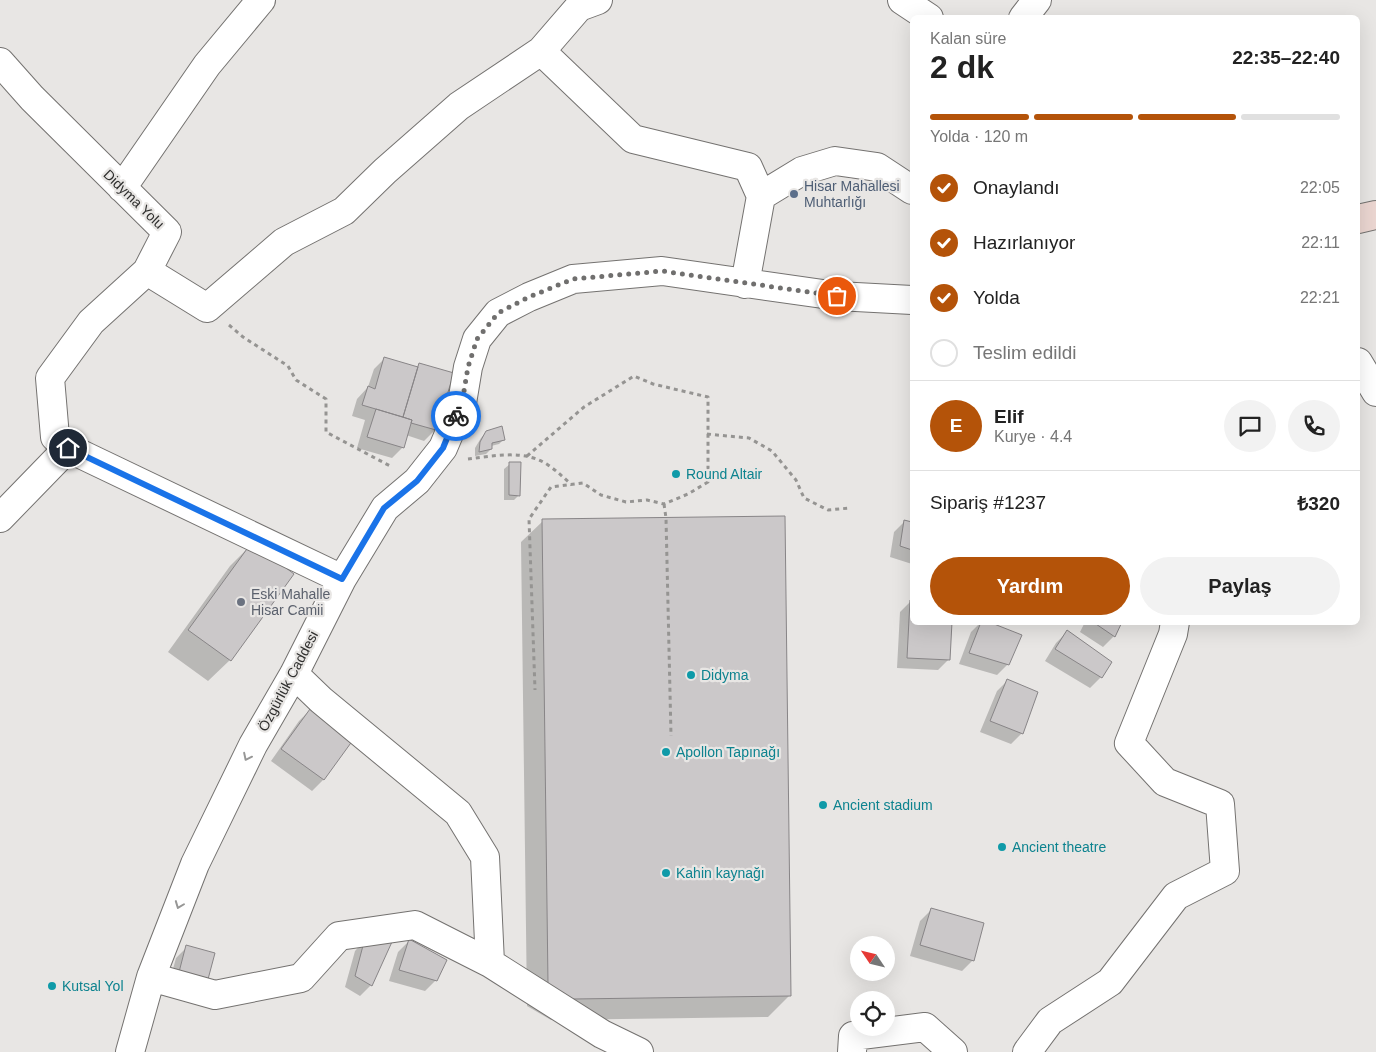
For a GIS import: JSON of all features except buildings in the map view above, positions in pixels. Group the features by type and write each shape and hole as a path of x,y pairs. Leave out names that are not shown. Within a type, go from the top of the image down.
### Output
{"main road":[{"path":"1360,219 1376,215"}],"street":[{"path":"122,188 207,65 261,0"},
{"path":"147,271 207,308 284,242 344,211 385,171 459,106 541,52 579,7 598,0"},
{"path":"902,0 924,15"},
{"path":"1025,15 1037,0"},
{"path":"541,52 633,139 748,166 760,196 746,284"},
{"name":"Didyma Yolu","path":"0,62 32,98 168,232 147,271 91,322 50,378 55,438 68,448 342,579"},
{"path":"760,196 802,171 835,161 877,167 910,189"},
{"name":"Özgürlük Caddesi","path":"130,1052 151,976 195,864 253,746 294,674 342,579 384,508 417,481 443,448 462,403 468,367 477,339 498,313 529,297 573,279 662,271 837,296 910,300"},
{"path":"1360,365 1376,392"},
{"path":"0,518 68,448"},
{"path":"1027,1052 1050,1021 1110,982 1176,896 1225,872 1220,804 1165,782 1129,743 1173,634 1174,625"},
{"path":"294,674 321,700 458,813 485,857 490,963"},
{"path":"151,976 215,995 254,988 301,978 339,936 414,926 490,963 602,1034 639,1052"},
{"path":"852,1052 853,1036 925,1027 954,1052"}],"path":[{"path":"207,308 243,337 288,366 296,380 326,399 326,432 417,481"},
{"path":"527,456 584,407 634,376 653,384 708,397 708,482 688,494 664,504 647,500 626,502 601,495 583,483 551,487 529,519 535,690"},
{"path":"707,434 750,438 772,451 796,480 804,498 828,510 850,508"},
{"path":"443,448 460,460 509,455 527,456 547,464 573,485"},
{"path":"664,504 666,518 671,736"}],"way so far":[{"path":"456,416 462,403 468,367 477,339 498,313 529,297 573,279 662,271 837,296"}],"place":[{"name":"Hisar Mahallesi Muhtarlığı","path":"794,194"},
{"name":"Round Altair","path":"676,474"},
{"name":"Eski Mahalle Hisar Camii","path":"241,602"},
{"name":"Didyma","path":"691,675"},
{"name":"Apollon Tapınağı","path":"666,752"},
{"name":"Ancient stadium","path":"823,805"},
{"name":"Ancient theatre","path":"1002,847"},
{"name":"Kahin kaynağı","path":"666,873"},
{"name":"Kutsal Yol","path":"52,986"}],"route":[{"path":"68,448 342,579 384,508 417,481 443,448 456,416"}]}
